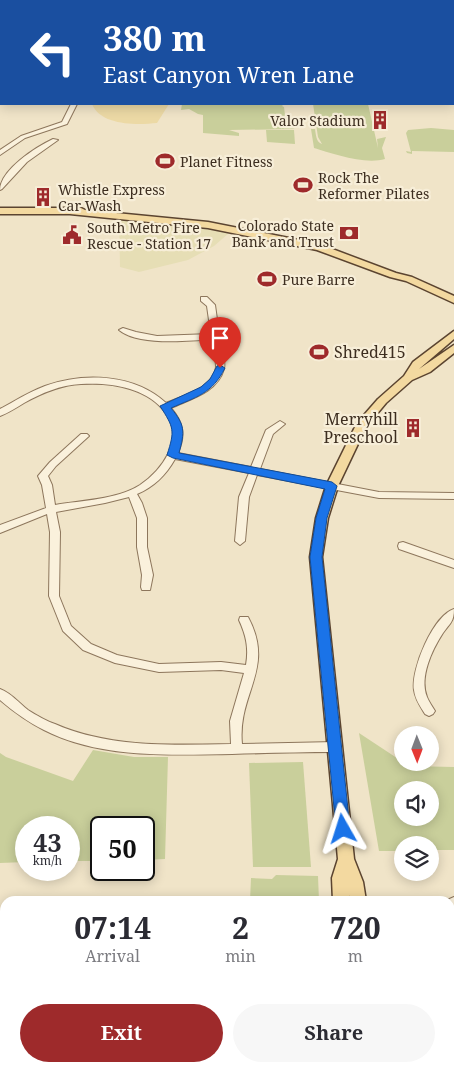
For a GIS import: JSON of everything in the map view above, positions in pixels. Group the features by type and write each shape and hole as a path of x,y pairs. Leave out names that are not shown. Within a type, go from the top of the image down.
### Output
{"main road":[{"path":"73,212 109,210 166,213 259,228 308,241 393,275 410,279 454,298"},
{"path":"0,211 73,212 163,219 218,226 302,245 319,247"},
{"path":"218,226 259,228"},
{"path":"393,275 403,284 454,308"},
{"path":"357,896 356,885 346,859 316,557 322,518 332,486 361,426 382,401 408,378 417,364 454,334"},
{"path":"408,378 426,370 454,348"},
{"path":"341,896 340,878 346,859"}],"street":[{"path":"0,153 33,133 67,122 74,105"},
{"path":"0,188 14,169 53,141 33,133"},
{"path":"165,406 204,390 214,380 220,368 217,336 211,305 204,299"},
{"path":"123,330 133,335 157,338 175,339 217,336"},
{"path":"0,412 40,391 61,384 81,381 120,384 141,389 165,406 176,421 179,434 173,455 150,483 130,493 51,510 0,529"},
{"path":"240,541 244,496 269,432 280,424"},
{"path":"84,436 53,464 43,476 47,484 55,532 54,596 67,628 86,647 115,659 159,668 221,666 252,670"},
{"path":"173,455 379,495 454,496"},
{"path":"130,493 140,508 143,519 143,557 149,575 146,588"},
{"path":"403,546 454,564"},
{"path":"429,711 420,696 420,682 424,659 433,639 454,613"},
{"path":"237,748 237,718 252,670 251,631 244,620"},
{"path":"0,694 12,705 47,726 66,734 100,743 146,750 335,747"}],"shaded area":[{"path":"119,220 187,226 229,233 214,246 188,260 139,272 120,267"}],"green space":[{"path":"182,105 283,105 286,123 284,124 289,128 296,129 229,130 239,133 239,136 203,133 203,115 189,109 181,110"},
{"path":"313,105 368,105 378,148 377,139 386,137 382,148 385,159 367,161 314,148 311,129 315,129 317,140 322,144 318,137"},
{"path":"431,128 454,130 454,152 412,151 412,154 407,153 406,151 411,152 406,133 408,130"},
{"path":"266,130 294,130 295,144 267,142"},
{"path":"359,733 394,756 394,771 439,771 439,767 454,767 454,850 439,850 439,836 394,836 394,851 379,851"},
{"path":"93,750 134,757 168,757 165,859 155,859 155,816 90,816 90,861 80,861 80,816 15,816 15,862 0,863 0,753 6,757 73,781"},
{"path":"303,762 311,867 253,867 249,763"},
{"path":"276,875 318,876 319,896 250,896 251,878 272,879"}],"sand":[{"path":"93,105 168,105 157,123 130,124 120,122 103,117"}],"place":[{"name":"Valor Stadium","path":"380,120"},
{"name":"Planet Fitness","path":"165,161"},
{"name":"Rock The Reformer Pilates","path":"303,185"},
{"name":"Whistle Express Car Wash","path":"43,197"},
{"name":"Colorado State Bank and Trust","path":"349,233"},
{"name":"South Metro Fire Rescue - Station 17","path":"72,235"},
{"name":"Pure Barre","path":"267,279"},
{"name":"Shred415","path":"319,352"},
{"name":"Merryhill Preschool","path":"413,428"}],"route":[{"path":"220,368 214,380 204,390 165,406 176,421 179,434 173,455 332,486 322,518 316,557 343,829"}]}
